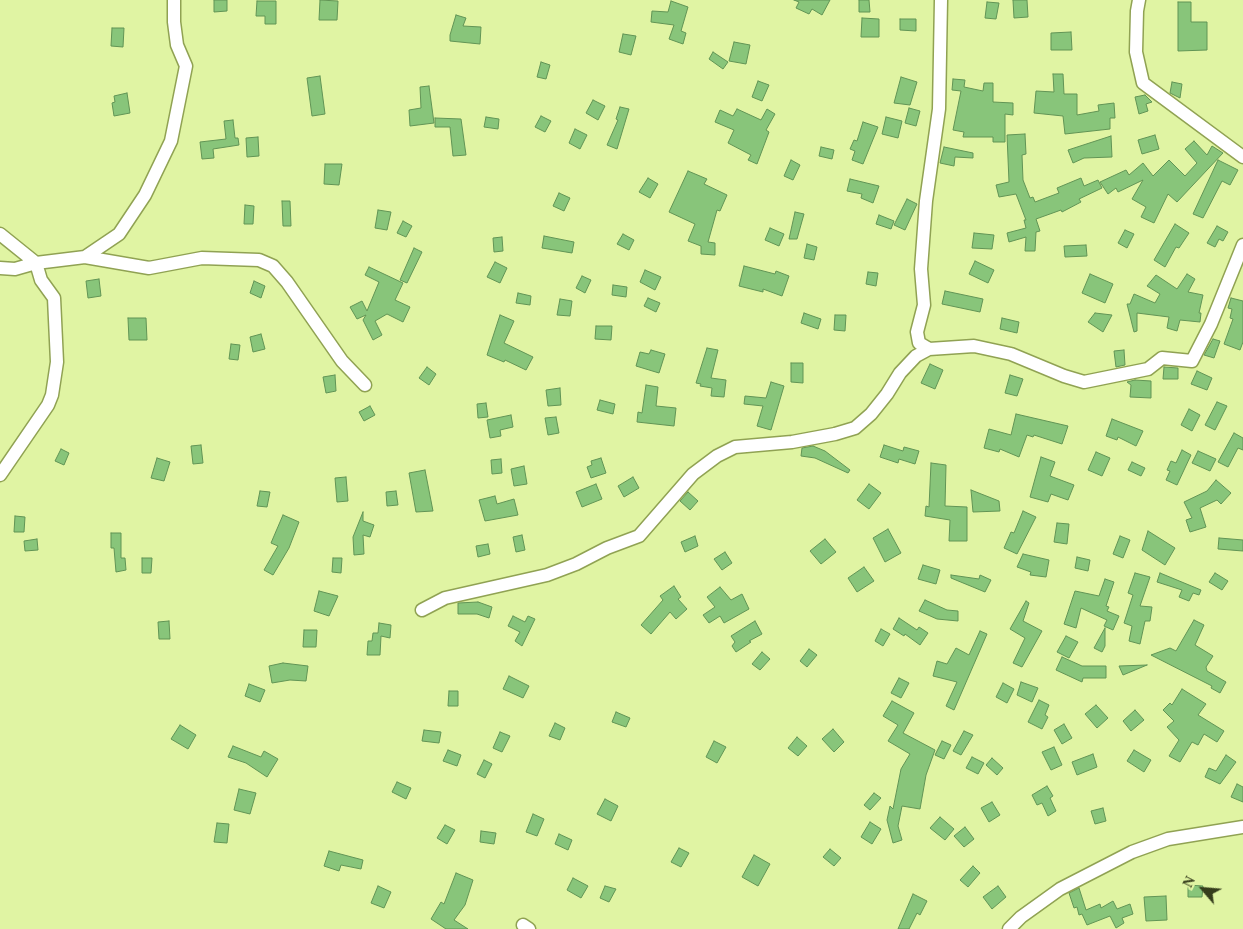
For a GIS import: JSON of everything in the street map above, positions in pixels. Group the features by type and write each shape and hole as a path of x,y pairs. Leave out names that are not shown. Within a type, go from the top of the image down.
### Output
{"street":[{"path":"85,257 120,234 145,195 171,140 186,66 177,45 174,0"},
{"path":"929,349 919,343 917,332 924,305 921,269 926,201 939,109 941,0"},
{"path":"1139,0 1136,52 1143,82 1243,157"},
{"path":"0,234 36,263 41,280 54,298 57,371 48,405 0,475"},
{"path":"422,610 445,598 547,575 639,536 693,474 717,456 735,447 792,442 835,434 855,428 871,414 887,394 900,373 916,356 929,349 974,346 1011,354 1064,376 1084,382 1148,369 1162,358 1192,361 1211,324 1243,245"},
{"path":"0,268 15,268 36,263 85,257 149,268 202,258 259,260 273,266 304,304 342,361 365,385"},
{"path":"1009,929 1021,916 1060,889 1132,852 1168,839 1243,827"}],"building":[{"path":"214,0 227,0 227,11 214,12"},
{"path":"320,0 338,1 337,20 319,20"},
{"path":"794,0 830,0 822,15 812,9 809,14 796,8 799,2"},
{"path":"859,0 869,0 870,12 859,12"},
{"path":"1013,0 1027,0 1028,17 1014,18"},
{"path":"257,1 276,1 276,24 265,24 265,16 256,16"},
{"path":"671,1 688,7 681,31 686,33 683,44 669,39 674,25 651,22 652,11 668,12"},
{"path":"987,2 999,3 996,19 985,18"},
{"path":"1178,2 1191,2 1191,22 1207,22 1207,50 1178,51"},
{"path":"456,15 466,18 463,26 481,27 480,44 450,41"},
{"path":"862,18 879,19 879,37 861,37"},
{"path":"900,19 916,19 916,31 900,30"},
{"path":"112,28 124,28 123,47 111,46"},
{"path":"1071,32 1072,50 1051,50 1051,33"},
{"path":"623,34 636,36 631,55 619,52"},
{"path":"734,42 750,45 746,64 729,61"},
{"path":"713,52 728,62 723,69 709,59"},
{"path":"541,62 550,65 546,79 537,77"},
{"path":"1053,74 1063,74 1064,94 1077,94 1077,115 1099,111 1098,105 1114,103 1115,118 1110,118 1110,129 1065,134 1063,116 1034,113 1036,91 1054,92"},
{"path":"320,76 325,114 312,116 307,78"},
{"path":"901,77 917,82 910,105 894,103"},
{"path":"953,79 965,80 964,87 983,91 984,83 993,83 993,102 1013,103 1013,115 1005,114 1005,142 993,142 993,137 963,137 964,132 953,130 961,91 952,90"},
{"path":"758,81 769,85 762,101 752,97"},
{"path":"1172,82 1182,84 1180,98 1170,93"},
{"path":"429,86 434,123 410,126 409,110 421,108 420,87"},
{"path":"127,93 130,113 114,116 112,103 115,102 114,96"},
{"path":"1145,95 1152,102 1146,104 1148,111 1139,114 1135,97"},
{"path":"593,100 605,106 598,120 586,113"},
{"path":"620,107 629,109 617,149 607,145 618,120 616,119"},
{"path":"909,108 920,111 916,126 905,123"},
{"path":"737,109 761,120 767,109 775,114 766,130 769,132 757,164 748,160 751,155 728,143 734,130 715,122 720,110 733,116"},
{"path":"541,116 551,121 545,132 535,127"},
{"path":"486,117 499,119 498,129 484,127"},
{"path":"886,117 902,121 898,138 882,134"},
{"path":"435,118 461,119 466,155 453,156 450,127 435,127"},
{"path":"233,120 235,138 238,138 239,145 213,149 214,158 202,159 200,142 226,139 224,121"},
{"path":"863,122 878,127 863,164 852,160 855,151 850,149 854,140 857,141"},
{"path":"575,129 587,135 580,149 569,143"},
{"path":"1025,134 1026,154 1022,155 1023,180 1030,198 1033,197 1035,202 1059,193 1057,188 1081,178 1084,186 1098,180 1102,188 1079,199 1081,202 1062,212 1061,210 1036,219 1040,231 1036,232 1035,251 1025,251 1026,237 1009,242 1007,233 1026,228 1024,220 1026,220 1016,194 999,197 996,185 1009,182 1007,135"},
{"path":"1155,135 1159,149 1142,154 1138,140"},
{"path":"1111,136 1112,157 1084,158 1073,163 1068,150"},
{"path":"258,137 259,156 247,157 246,138"},
{"path":"1194,141 1207,155 1212,146 1223,153 1177,202 1168,194 1154,223 1141,217 1146,207 1132,199 1143,180 1118,192 1116,188 1108,194 1100,182 1126,170 1129,175 1143,163 1153,176 1169,160 1185,176 1197,163 1185,149"},
{"path":"821,147 834,150 832,159 819,156"},
{"path":"944,147 973,153 973,158 955,157 954,166 940,163"},
{"path":"791,160 800,165 793,180 784,176"},
{"path":"1218,160 1238,170 1230,185 1222,181 1203,218 1193,214"},
{"path":"325,164 342,164 339,185 324,184"},
{"path":"688,171 707,179 704,184 727,195 720,211 717,210 708,242 715,243 715,255 701,254 701,246 688,241 695,224 669,212"},
{"path":"648,178 658,184 650,198 639,192"},
{"path":"850,179 879,186 873,203 861,198 862,194 847,191"},
{"path":"559,193 570,198 564,211 553,206"},
{"path":"907,199 917,204 905,230 894,225"},
{"path":"282,201 290,201 291,226 283,226"},
{"path":"245,205 254,206 253,224 244,224"},
{"path":"378,210 391,212 387,230 375,228"},
{"path":"795,212 804,214 797,239 789,239"},
{"path":"879,215 894,221 891,229 876,224"},
{"path":"403,221 412,226 406,237 397,233"},
{"path":"1175,224 1189,233 1179,248 1176,247 1165,267 1154,260"},
{"path":"1217,226 1228,232 1223,241 1219,239 1215,247 1207,243"},
{"path":"770,228 784,234 779,246 765,240"},
{"path":"1125,230 1134,234 1127,248 1118,243"},
{"path":"974,233 994,235 992,249 972,248"},
{"path":"623,234 634,240 629,250 617,244"},
{"path":"544,236 574,242 572,253 542,248"},
{"path":"502,237 503,251 494,252 493,238"},
{"path":"807,244 817,247 814,260 804,258"},
{"path":"1086,245 1087,256 1065,257 1064,246"},
{"path":"414,248 422,252 407,283 400,280"},
{"path":"975,261 994,270 988,283 969,274"},
{"path":"495,262 507,268 500,283 487,277"},
{"path":"744,266 775,274 776,271 789,276 782,296 763,289 763,292 739,286"},
{"path":"369,267 403,283 395,300 410,307 403,322 387,314 375,321 382,335 373,340 363,320 366,315 357,319 350,307 362,301 367,311 379,282 365,275"},
{"path":"645,270 661,277 655,290 640,282"},
{"path":"868,272 878,273 876,286 866,284"},
{"path":"1090,274 1113,284 1105,303 1082,293"},
{"path":"1187,274 1195,279 1188,292 1203,295 1199,313 1201,313 1200,322 1180,320 1177,331 1167,328 1169,317 1137,313 1137,331 1134,332 1127,304 1130,304 1134,294 1155,303 1160,294 1147,286 1156,275 1177,289"},
{"path":"582,276 591,280 585,293 576,288"},
{"path":"99,279 101,296 88,298 86,281"},
{"path":"254,281 265,286 261,298 250,293"},
{"path":"613,285 627,287 626,297 612,295"},
{"path":"945,291 983,299 980,312 942,304"},
{"path":"518,293 531,296 530,305 516,303"},
{"path":"648,298 660,303 656,312 644,306"},
{"path":"1231,298 1243,301 1243,342 1240,350 1224,344 1233,319 1230,318 1232,309 1228,308"},
{"path":"560,299 572,301 570,316 557,315"},
{"path":"804,313 821,319 818,329 801,323"},
{"path":"1095,313 1112,315 1103,332 1088,322"},
{"path":"500,315 514,321 504,343 533,357 526,370 505,360 504,362 487,355"},
{"path":"835,315 846,315 845,331 834,330"},
{"path":"128,318 146,318 147,340 129,340"},
{"path":"1002,318 1019,322 1017,333 1000,329"},
{"path":"596,326 612,326 611,340 595,339"},
{"path":"261,334 265,349 253,352 250,337"},
{"path":"1213,339 1220,341 1214,358 1204,355"},
{"path":"231,344 240,345 238,360 229,359"},
{"path":"707,348 718,350 711,378 726,380 724,397 711,396 712,388 700,386 701,384 696,383"},
{"path":"651,350 665,354 659,373 636,366 640,352 649,354"},
{"path":"1124,350 1125,365 1116,367 1114,351"},
{"path":"791,363 803,363 803,383 791,382"},
{"path":"930,364 943,370 935,389 921,383"},
{"path":"427,367 436,374 429,385 419,378"},
{"path":"1164,367 1178,368 1178,379 1163,379"},
{"path":"1197,371 1212,378 1207,390 1191,384"},
{"path":"335,375 336,391 326,393 323,377"},
{"path":"1010,375 1023,379 1017,396 1005,393"},
{"path":"1135,380 1151,381 1151,398 1130,397 1131,385 1127,382"},
{"path":"771,382 784,386 771,430 757,426 763,406 744,404 745,396 766,398"},
{"path":"646,385 658,387 656,406 676,408 674,426 637,422 638,412 642,413"},
{"path":"560,388 561,405 548,406 546,390"},
{"path":"600,400 615,404 613,414 597,410"},
{"path":"1217,402 1227,406 1215,430 1205,425"},
{"path":"486,403 488,417 478,418 477,404"},
{"path":"370,406 375,415 364,421 359,412"},
{"path":"1189,409 1200,415 1192,431 1181,425"},
{"path":"1016,414 1068,426 1062,444 1034,435 1033,437 1027,435 1019,457 1000,449 999,452 984,448 989,429 1011,435"},
{"path":"511,415 513,427 500,430 501,436 490,438 487,420"},
{"path":"556,417 559,433 548,435 545,418"},
{"path":"1112,419 1143,431 1136,446 1118,437 1117,440 1106,436"},
{"path":"1234,433 1243,438 1243,450 1238,448 1228,467 1218,462"},
{"path":"201,445 203,463 193,464 191,446"},
{"path":"884,445 903,451 904,447 919,451 915,464 899,459 898,463 880,457"},
{"path":"813,446 825,451 850,470 848,473 815,458 801,456 802,448"},
{"path":"61,449 69,453 64,465 55,461"},
{"path":"1182,450 1191,455 1177,485 1166,480 1170,471 1167,470 1171,461 1176,463"},
{"path":"1198,451 1216,459 1210,471 1192,463"},
{"path":"1096,452 1110,458 1102,476 1088,470"},
{"path":"1041,457 1055,462 1050,476 1074,485 1068,500 1051,494 1048,502 1030,497"},
{"path":"157,458 170,462 164,481 151,478"},
{"path":"601,458 606,473 591,478 587,467 592,465 591,461"},
{"path":"501,459 502,473 492,474 491,460"},
{"path":"1132,462 1145,468 1141,476 1128,470"},
{"path":"931,463 946,465 945,506 967,507 967,541 949,541 950,520 925,516 926,506 929,507"},
{"path":"524,466 527,484 514,486 511,469"},
{"path":"425,470 433,511 416,512 409,473"},
{"path":"346,477 348,501 337,502 335,478"},
{"path":"633,477 639,488 624,497 618,486"},
{"path":"1216,480 1231,493 1221,504 1217,500 1200,508 1206,527 1190,532 1186,520 1192,518 1184,502 1207,491"},
{"path":"596,484 602,499 582,507 576,492"},
{"path":"869,484 881,493 869,509 857,500"},
{"path":"971,490 999,501 1000,511 973,512"},
{"path":"260,491 270,492 267,507 257,506"},
{"path":"396,491 398,505 387,506 386,492"},
{"path":"688,492 698,501 690,510 680,501"},
{"path":"495,496 497,504 514,499 518,515 485,521 479,500"},
{"path":"1023,511 1036,517 1017,554 1004,548 1011,532 1014,533"},
{"path":"363,512 363,521 374,525 370,537 363,535 364,554 354,555 353,537"},
{"path":"283,515 299,522 289,548 273,575 264,570 278,546 271,543"},
{"path":"15,516 25,517 24,532 14,532"},
{"path":"1057,523 1069,524 1067,544 1054,542"},
{"path":"888,529 901,553 885,562 873,538"},
{"path":"1148,531 1175,548 1165,565 1142,550"},
{"path":"111,533 121,533 121,558 125,558 126,570 116,572 114,548 111,548"},
{"path":"522,535 525,550 516,552 513,537"},
{"path":"695,536 698,546 685,552 681,542"},
{"path":"1120,536 1130,540 1123,558 1113,554"},
{"path":"1219,538 1243,540 1243,551 1218,549"},
{"path":"37,539 38,550 25,551 24,541"},
{"path":"825,539 836,552 821,564 810,551"},
{"path":"488,544 490,554 478,557 476,546"},
{"path":"725,552 732,563 722,570 714,559"},
{"path":"1023,554 1049,560 1046,577 1030,575 1031,572 1017,567"},
{"path":"1077,557 1090,560 1088,571 1075,568"},
{"path":"142,558 152,558 151,573 142,573"},
{"path":"333,558 342,558 341,573 332,572"},
{"path":"923,565 940,570 936,584 918,579"},
{"path":"864,567 874,581 857,592 848,578"},
{"path":"1135,573 1150,577 1140,606 1152,607 1150,621 1145,621 1140,644 1129,641 1132,626 1124,623 1133,595 1128,593"},
{"path":"1160,573 1201,590 1199,595 1193,593 1189,601 1179,597 1182,590 1157,582"},
{"path":"1215,573 1228,581 1222,590 1209,582"},
{"path":"951,575 979,579 980,575 991,580 985,592 951,578"},
{"path":"1105,579 1114,582 1106,606 1109,607 1107,611 1119,616 1113,630 1104,626 1107,620 1081,608 1076,628 1064,624 1075,591 1099,596"},
{"path":"674,586 681,597 678,599 687,609 676,619 670,612 651,634 641,625 663,600 660,596"},
{"path":"720,587 731,600 742,594 749,609 724,623 720,616 709,623 703,615 715,607 707,597"},
{"path":"319,591 338,596 329,616 314,611"},
{"path":"925,600 947,610 958,611 958,621 937,619 919,611"},
{"path":"1026,601 1029,603 1023,621 1042,631 1022,667 1013,663 1025,638 1010,629"},
{"path":"478,602 492,607 489,618 477,614 458,614 458,603"},
{"path":"513,616 525,622 528,616 535,619 522,646 515,641 520,632 508,626"},
{"path":"899,618 917,630 919,627 928,633 920,645 905,634 904,636 893,629"},
{"path":"1194,620 1204,625 1195,645 1213,656 1206,667 1207,671 1226,682 1220,693 1211,688 1212,686 1151,655 1170,648 1176,651"},
{"path":"169,621 170,639 159,639 158,622"},
{"path":"755,621 762,634 749,641 751,642 736,652 732,646 735,642 731,636"},
{"path":"379,623 391,625 390,638 381,636 380,655 367,655 368,641 372,641 373,633 378,633"},
{"path":"1105,628 1105,646 1102,652 1094,648"},
{"path":"881,629 890,634 883,646 875,641"},
{"path":"304,630 317,630 316,647 303,647"},
{"path":"980,631 987,634 954,710 946,706 957,682 933,676 937,661 947,664 956,648 969,655"},
{"path":"1066,636 1078,642 1069,658 1057,652"},
{"path":"809,649 817,655 807,667 800,661"},
{"path":"762,652 770,659 760,670 752,664"},
{"path":"1062,657 1082,666 1106,666 1106,678 1083,678 1082,682 1056,670"},
{"path":"283,663 308,666 306,681 290,680 272,683 269,666"},
{"path":"1147,665 1123,675 1119,666"},
{"path":"509,676 529,686 523,698 503,689"},
{"path":"899,678 909,683 901,698 891,693"},
{"path":"1021,682 1038,688 1032,702 1017,695"},
{"path":"1003,683 1014,689 1007,703 996,697"},
{"path":"249,684 265,690 260,702 245,696"},
{"path":"1182,689 1206,704 1198,715 1224,731 1217,742 1204,734 1198,745 1192,742 1180,762 1169,756 1179,740 1167,727 1174,721 1163,710 1170,703 1172,705"},
{"path":"449,691 458,691 458,706 448,706"},
{"path":"1039,700 1049,705 1045,715 1048,717 1042,729 1028,722"},
{"path":"892,701 914,713 903,733 935,750 926,775 920,809 902,806 898,826 902,840 893,843 887,820 890,806 893,809 901,769 910,754 888,741 898,725 883,716"},
{"path":"1096,705 1108,718 1097,728 1085,714"},
{"path":"1135,710 1144,720 1131,731 1123,721"},
{"path":"616,712 630,718 626,727 612,722"},
{"path":"555,723 565,728 560,740 549,736"},
{"path":"1064,724 1072,738 1062,744 1054,730"},
{"path":"180,725 196,735 188,749 171,739"},
{"path":"833,729 844,742 834,752 822,739"},
{"path":"424,730 441,732 439,743 422,741"},
{"path":"964,731 973,735 961,755 953,751"},
{"path":"500,732 510,736 502,752 493,748"},
{"path":"797,737 807,746 798,756 788,748"},
{"path":"714,741 726,747 717,763 706,757"},
{"path":"942,741 951,745 944,759 935,755"},
{"path":"233,746 261,757 264,751 278,759 267,777 246,763 228,757"},
{"path":"1054,747 1062,765 1051,770 1042,752"},
{"path":"448,750 461,755 457,766 443,761"},
{"path":"1134,750 1151,760 1144,772 1127,761"},
{"path":"1093,754 1097,767 1077,775 1072,762"},
{"path":"1226,755 1236,762 1220,784 1205,777 1209,768 1216,771"},
{"path":"972,757 984,763 978,774 966,768"},
{"path":"992,758 1003,768 997,775 986,765"},
{"path":"484,760 492,764 485,778 477,774"},
{"path":"397,782 411,788 406,799 392,792"},
{"path":"1237,784 1243,787 1243,802 1231,797"},
{"path":"1047,786 1053,796 1050,798 1056,811 1048,816 1042,803 1037,805 1032,795"},
{"path":"239,789 256,793 250,814 234,810"},
{"path":"874,793 881,798 870,810 864,805"},
{"path":"605,799 618,806 611,821 597,814"},
{"path":"992,802 1000,815 989,822 981,808"},
{"path":"1103,808 1106,821 1095,824 1091,811"},
{"path":"533,814 544,819 537,836 526,832"},
{"path":"940,817 954,829 945,840 930,828"},
{"path":"870,822 881,829 872,844 861,837"},
{"path":"217,823 229,824 227,843 214,842"},
{"path":"445,825 455,830 447,844 437,838"},
{"path":"965,827 974,839 964,847 954,836"},
{"path":"481,831 496,833 494,844 480,842"},
{"path":"559,834 572,840 568,850 555,844"},
{"path":"679,848 689,853 681,867 671,862"},
{"path":"830,849 841,858 834,866 823,857"},
{"path":"329,851 363,860 361,869 341,865 339,871 324,866"},
{"path":"754,855 770,864 758,886 742,877"},
{"path":"973,866 980,873 968,887 960,880"},
{"path":"456,873 473,880 465,905 454,920 468,929 446,929 431,919 441,902 444,904"},
{"path":"573,878 588,886 581,898 567,890"},
{"path":"1188,885 1203,886 1202,897 1188,897"},
{"path":"378,886 391,892 384,908 371,903"},
{"path":"605,886 616,889 609,902 600,898"},
{"path":"998,886 1006,897 992,909 983,897"},
{"path":"1079,888 1086,910 1100,904 1101,908 1113,901 1117,909 1130,904 1133,914 1122,918 1124,923 1116,928 1110,916 1087,925 1082,914 1079,915 1077,907 1074,908 1069,893"},
{"path":"913,894 927,901 920,915 917,913 909,929 898,929"},
{"path":"1166,896 1167,920 1146,921 1144,897"}]}
